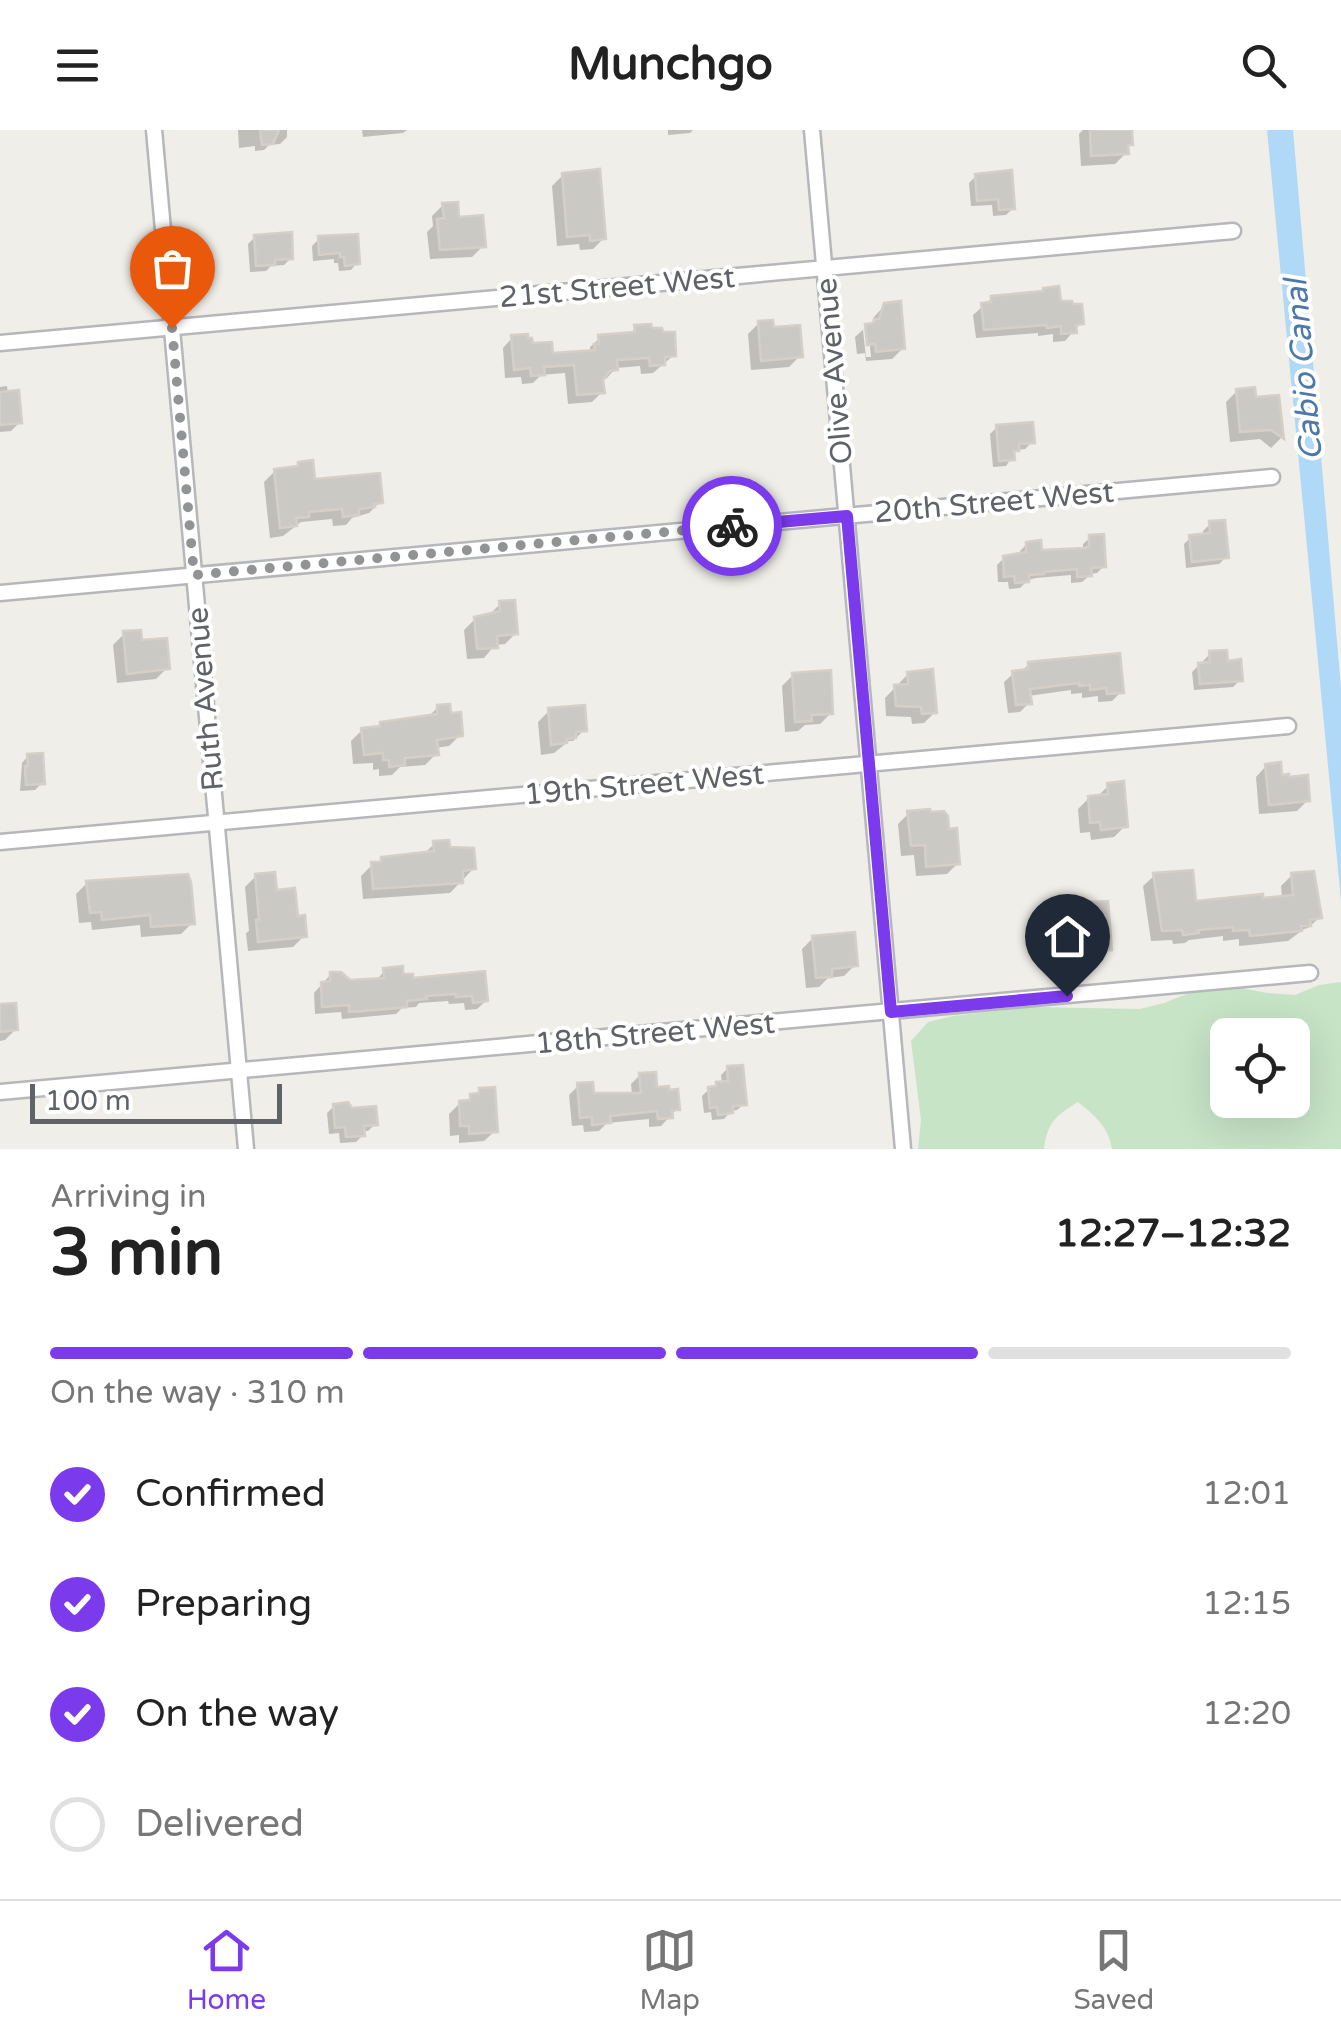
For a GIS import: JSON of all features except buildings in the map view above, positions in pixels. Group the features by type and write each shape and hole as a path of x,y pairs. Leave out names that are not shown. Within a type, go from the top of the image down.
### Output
{"street":[{"name":"Ruth Avenue","path":"154,130 246,1149"},
{"name":"Olive Avenue","path":"812,130 904,1149"},
{"name":"21st Street West","path":"0,343 1233,232"},
{"name":"20th Street West","path":"0,593 1272,477"},
{"name":"19th Street West","path":"0,842 1288,726"},
{"name":"18th Street West","path":"0,1092 1310,974"}],"green space":[{"path":"1341,982 1341,1149 1112,1149 1104,1128 1078,1102 1054,1120 1044,1149 918,1149 921,1120 911,1041 928,1022 1032,1007 1140,1009 1215,988 1295,995 1319,985"}],"water":[{"name":"Cabio Canal","path":"1267,130 1293,130 1341,688 1341,901"}],"way so far":[{"path":"172,328 194,575 732,526"}],"route":[{"path":"732,526 847,516 891,1012 1067,996"}]}
